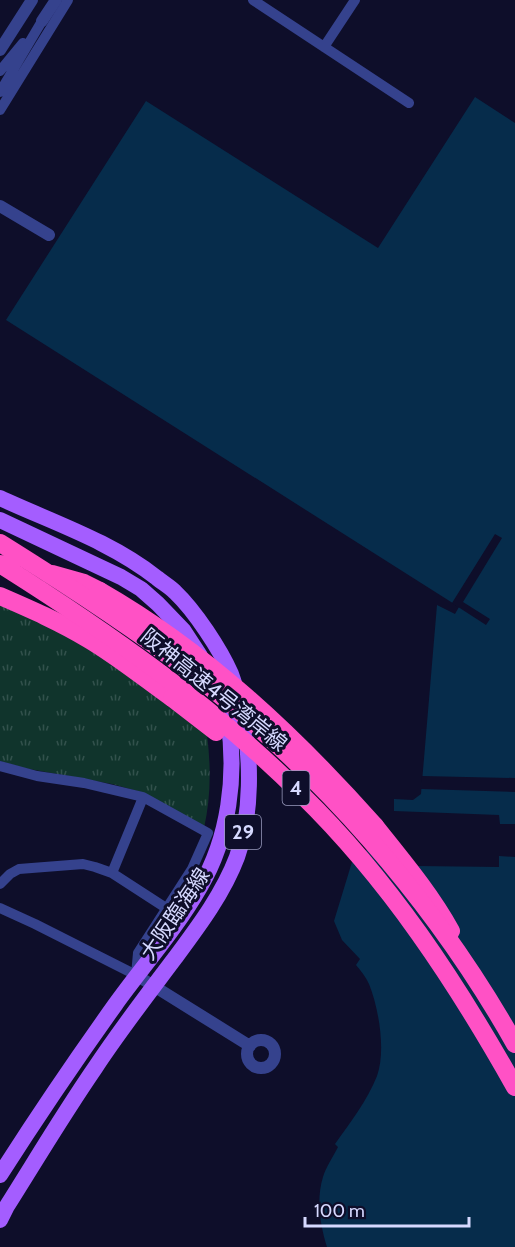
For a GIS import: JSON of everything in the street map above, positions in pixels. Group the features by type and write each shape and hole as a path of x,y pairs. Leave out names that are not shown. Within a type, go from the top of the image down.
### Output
{"highway":[{"name":"阪神高速4号湾岸線","path":"0,543 100,608 189,671 282,750 357,826 395,870 483,990 515,1044"},
{"name":"阪神高速4号湾岸線","path":"0,564 88,621 188,694 234,731 304,796 390,894 455,986 515,1087"},
{"name":"4","path":"0,564 63,576 100,591 145,618 182,645 257,706 333,779 375,826 444,918 483,990"},
{"name":"4","path":"0,596 48,617 116,657 264,769 355,852"}],"main road":[{"name":"大阪臨海線","path":"0,498 115,549 144,567 175,592 193,612 231,674 247,736 248,782 246,822 237,857 222,889 197,928 94,1068 2,1211"},
{"name":"大阪臨海線","path":"0,520 121,577 141,589 183,630 225,696 231,737 232,766 228,815 221,839 202,884 187,909 136,975 45,1105 0,1175"}],"street":[{"path":"0,50 32,0"},
{"path":"0,92 56,0"},
{"path":"0,110 68,0"},
{"path":"253,0 409,104"},
{"path":"324,47 355,0"},
{"path":"0,71 42,21"},
{"path":"0,206 49,236"},
{"path":"0,766 37,776 144,796 208,833 192,868 138,953 136,975"},
{"path":"112,873 142,800"},
{"path":"0,884 19,869 83,864 112,873 166,908"},
{"path":"0,908 136,975 250,1046"}],"green space":[{"path":"0,605 52,628 106,660 207,735 210,782 204,828 145,793 0,761"}],"water":[{"path":"475,97 515,123 515,824 500,824 499,815 394,811 394,799 413,800 421,794 437,605 455,614 459,607 6,320 146,101 378,248"},
{"path":"388,832 417,866 499,867 499,856 515,857 515,1247 327,1247 320,1212 323,1177 338,1147 335,1144 373,1085 380,1066 381,1055 380,1030 373,994 356,965 360,959 342,940 334,921 352,862"}],"pier":[{"path":"495,534 502,538 463,602 490,619 486,625 452,603"},
{"path":"422,776 515,778 515,792 421,789"}]}
